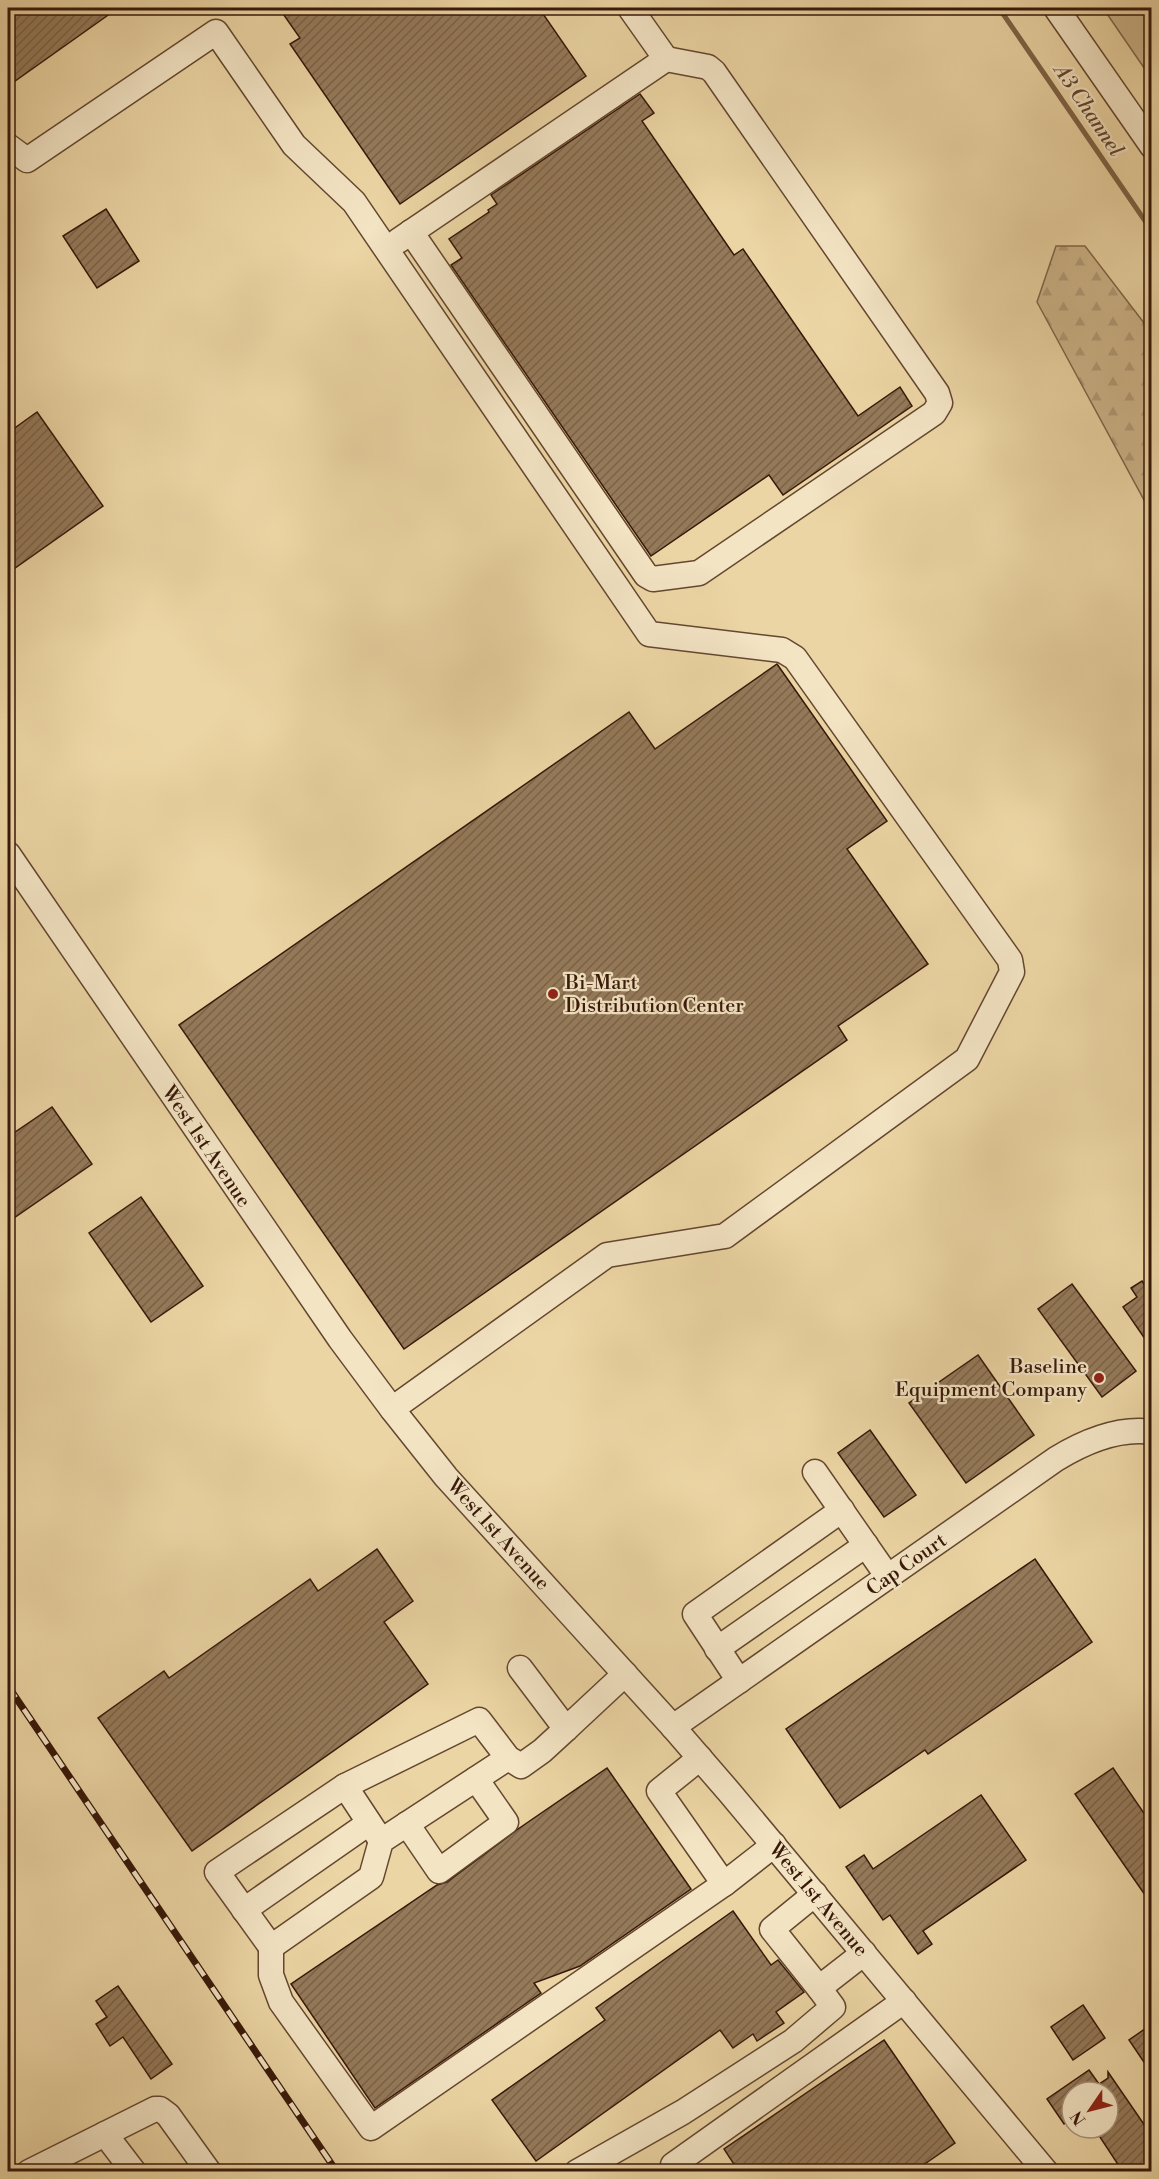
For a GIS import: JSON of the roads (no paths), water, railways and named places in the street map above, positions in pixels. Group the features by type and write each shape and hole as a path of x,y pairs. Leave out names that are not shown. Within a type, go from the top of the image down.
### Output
{"street":[{"path":"630,8 666,59"},
{"path":"1056,8 1152,146"},
{"path":"8,146 27,160 216,32 294,145 354,202 649,634 782,650 795,658 1010,960 1012,972 967,1059 725,1236 607,1255 392,1409"},
{"path":"386,249 411,232 666,59 708,66 938,393 940,403 934,413 699,573 653,579 646,575 411,232"},
{"name":"West 1st Avenue","path":"8,854 340,1339 392,1409 446,1477 700,1758 1046,2172"},
{"name":"Cap Court","path":"673,1727 1071,1450 1104,1437 1122,1433 1152,1432"},
{"path":"815,1472 888,1577"},
{"path":"739,1681 695,1614 842,1510"},
{"path":"717,1649 866,1545"},
{"path":"520,1668 566,1729"},
{"path":"626,1674 542,1751 521,1766 508,1758 479,1720 345,1786 217,1872 271,1947 271,1976 281,2002 371,2128 724,1884 774,1845"},
{"path":"244,1910 375,1832 407,1824 508,1758"},
{"path":"700,1758 659,1791 724,1884"},
{"path":"407,1824 439,1871 506,1822 476,1779"},
{"path":"271,1947 371,1877 375,1832 345,1786"},
{"path":"577,2172 682,2112 793,2041 833,2007 772,1929 815,1893"},
{"path":"819,1988 864,1953"},
{"path":"673,2165 904,2001"},
{"path":"29,2172 71,2163 105,2134 155,2109 160,2109 168,2115 209,2172"},
{"path":"105,2134 134,2172"}],"waterway":[{"name":"A3 Channel","path":"999,8 1152,231"}],"railway":[{"path":"8,1686 337,2172"}],"place":[{"name":"Bi-Mart Distribution Center","path":"553,994"},
{"name":"Baseline Equipment Company","path":"1099,1378"}]}
